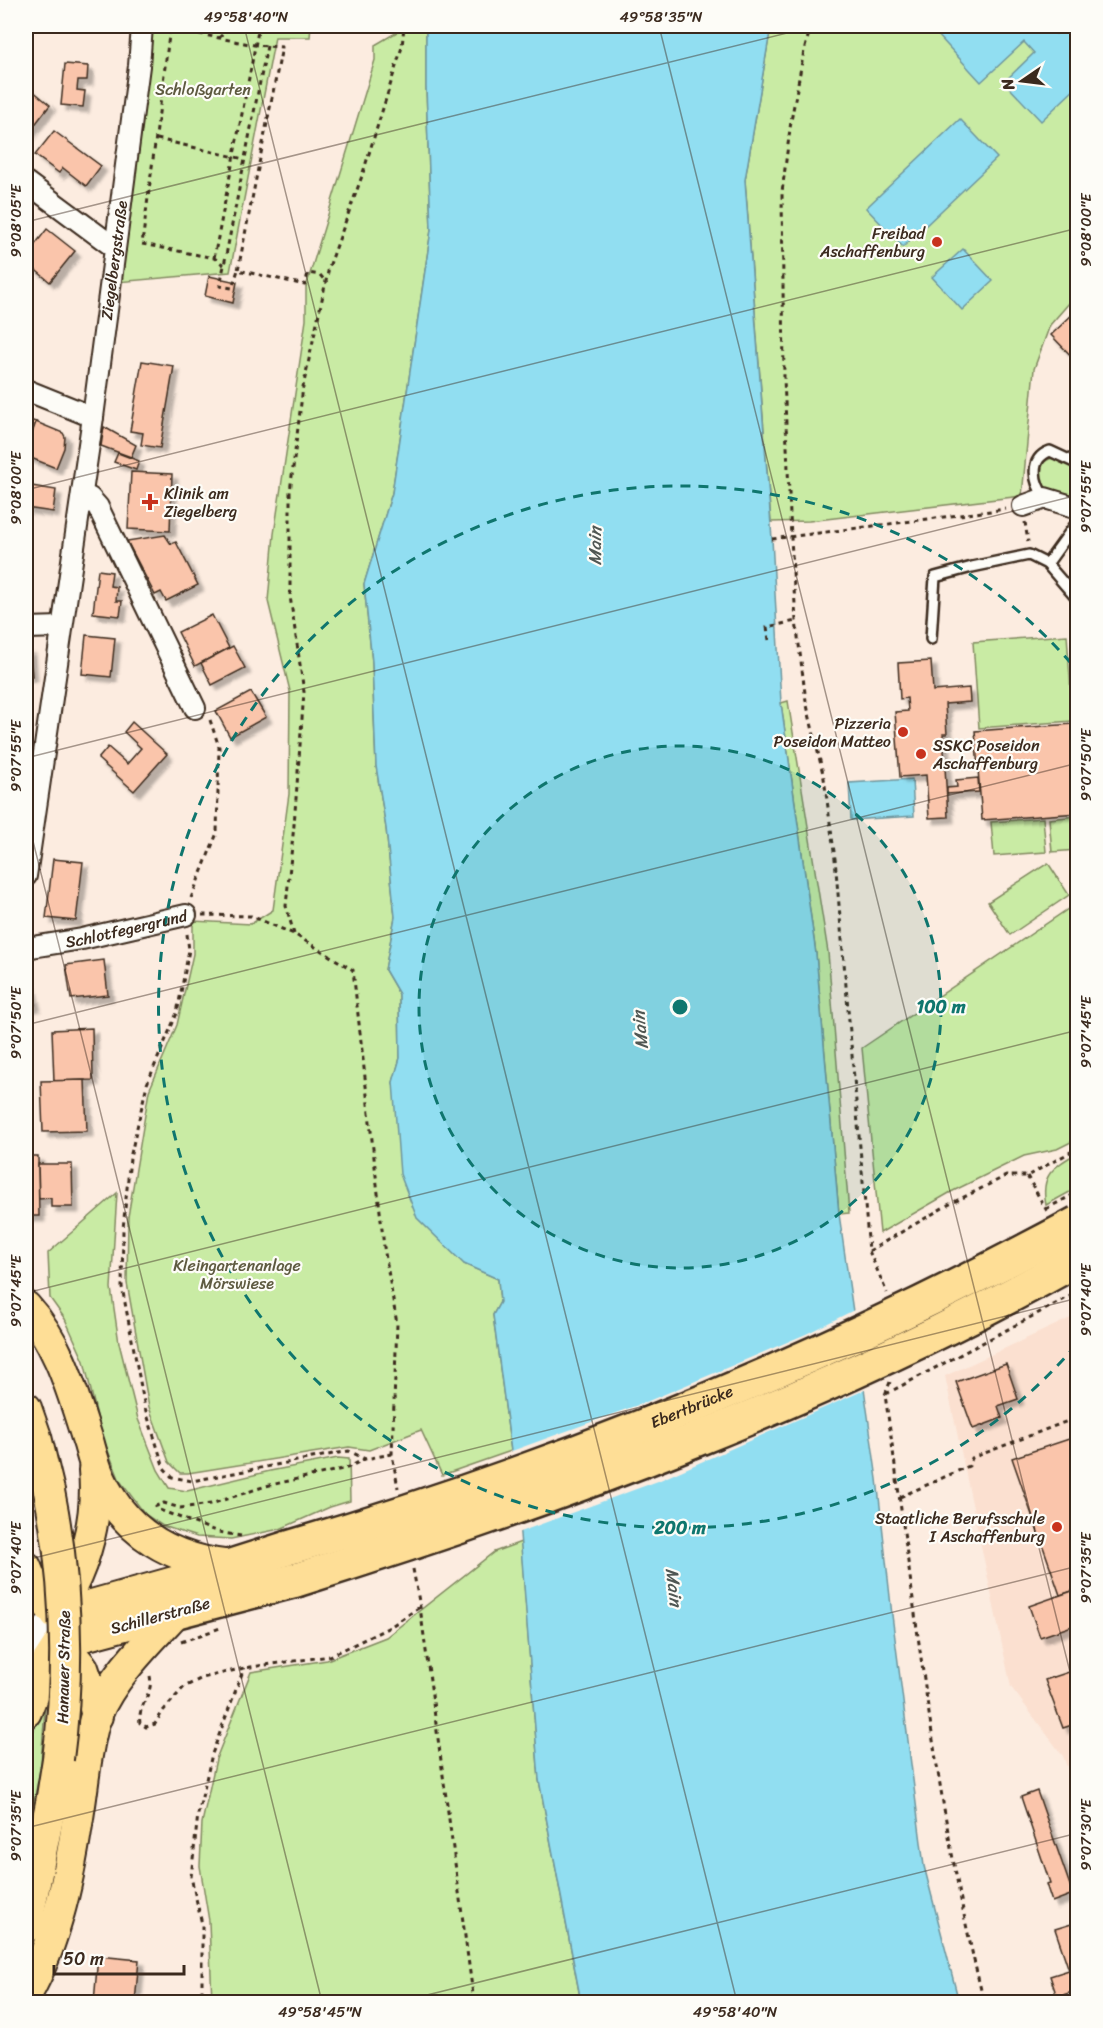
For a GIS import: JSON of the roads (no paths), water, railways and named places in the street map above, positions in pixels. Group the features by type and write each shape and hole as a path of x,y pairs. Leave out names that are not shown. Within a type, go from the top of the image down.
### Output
{"highway":[{"name":"Ebertbrücke","path":"288,1548 367,1525 487,1485 691,1407 880,1324 1077,1223"},
{"name":"Ebertbrücke","path":"296,1580 530,1504 692,1442 903,1349 1077,1259"},
{"name":"Schillerstraße","path":"231,1566 288,1548"},
{"name":"Schillerstraße","path":"177,1611 296,1580"}],"main road":[{"path":"26,1307 36,1318 60,1359 100,1478 111,1499 125,1518 142,1534 184,1557 231,1566"},
{"name":"Hanauer Straße","path":"26,1408 36,1437 49,1491 60,1557 65,1622 65,1697 58,1759 26,1927"},
{"path":"26,1712 42,1670 52,1631 78,1575 90,1539 94,1512 93,1455"},
{"name":"Schillerstraße","path":"52,1631 231,1566"},
{"path":"26,1567 52,1631 83,1668 92,1692 97,1716"},
{"path":"26,1995 44,1958 61,1902 76,1834 87,1758 97,1716 114,1684 134,1657 177,1611"},
{"name":"Schillerstraße","path":"52,1631 177,1611"}],"street":[{"name":"Ziegelbergstraße","path":"26,876 93,417 139,66 142,26"},
{"path":"26,182 115,248"},
{"path":"26,390 93,417"},
{"path":"82,494 90,498 98,507 202,713"},
{"path":"1023,506 1045,498 1077,508"},
{"path":"26,627 62,627"},
{"name":"Schlotfegergrund","path":"26,948 82,939 186,915"}],"lane":[{"path":"1045,498 1038,489 1035,476 1035,464 1041,454 1050,451 1077,464"},
{"path":"1047,564 1077,521"},
{"path":"931,639 935,577 972,567 1029,555 1047,564 1077,600"}],"water":[{"name":"Main","path":"426,26 771,26 745,180 772,539 781,703 816,954 839,1214 877,1479 924,1866 959,2002 581,2002 539,1780 519,1521 493,1315 500,1302 498,1279 464,1264 417,1218 400,1174 393,1082 400,1058 399,994 385,970 395,917 386,828 376,766 372,662 364,584 392,493 431,230"},
{"path":"946,26 1048,26 1056,34 1066,26 1070,26 1077,33 1077,87 1041,121 1004,82 1034,53 1024,42 981,82 937,34"},
{"path":"960,119 997,158 903,247 866,208"},
{"path":"963,249 993,281 962,310 932,277"},
{"path":"912,779 914,816 851,820 849,783"}],"place":[{"name":"Freibad Aschaffenburg","path":"937,242"},
{"name":"Klinik am Ziegelberg","path":"150,502"},
{"name":"Pizzeria Poseidon Matteo","path":"903,732"},
{"name":"SSKC Poseidon Aschaffenburg","path":"921,754"},
{"name":"Staatliche Berufsschule I Aschaffenburg","path":"1057,1527"}],"park label":[{"name":"Schloßgarten","path":"203,89"},
{"name":"Kleingartenanlage Mörswiese","path":"237,1274"}]}
